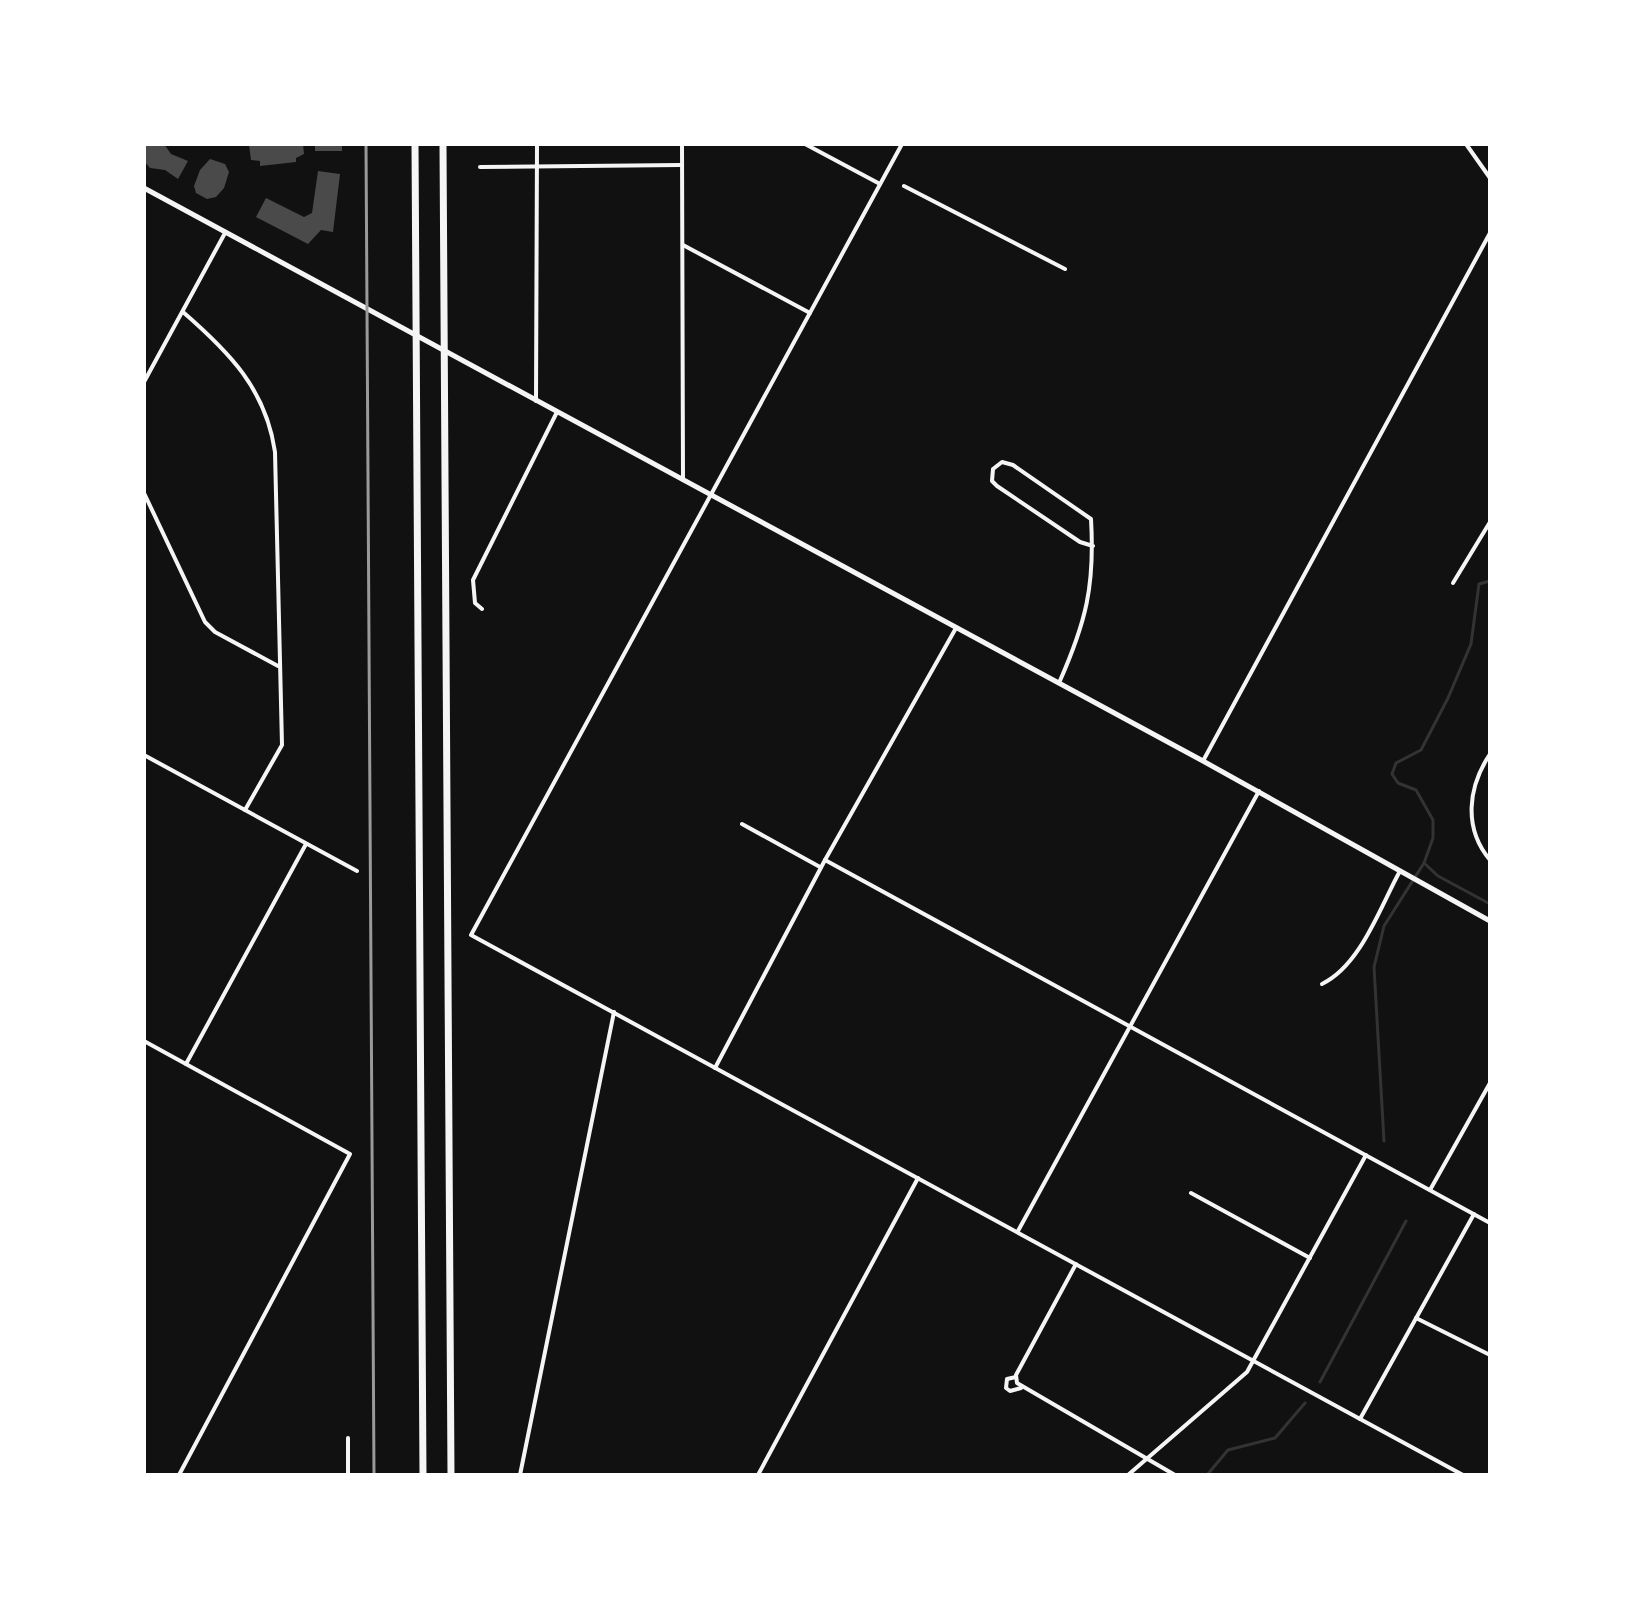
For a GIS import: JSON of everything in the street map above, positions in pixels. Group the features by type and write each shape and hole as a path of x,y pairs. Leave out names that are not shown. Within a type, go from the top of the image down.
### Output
{"highway":[{"path":"415,144 423,1475"},
{"path":"443,144 451,1475"}],"street":[{"path":"536,401 537,144"},
{"path":"682,144 683,482"},
{"path":"805,144 880,185"},
{"path":"902,144 471,935 1463,1475"},
{"path":"1466,144 1490,178"},
{"path":"480,167 682,165"},
{"path":"904,186 1065,269"},
{"path":"144,188 1259,791 1490,921"},
{"path":"144,382 225,233"},
{"path":"1203,761 1490,233"},
{"path":"683,245 810,313"},
{"path":"183,312 242,368 272,428 275,452 282,745 245,810"},
{"path":"482,609 475,603 473,580 557,412"},
{"path":"1059,683 1086,617 1093,546 1091,519 1013,465 1002,462 993,469 992,481 997,486 1080,542 1093,546"},
{"path":"144,493 205,622 215,632 278,666"},
{"path":"1453,583 1490,522"},
{"path":"715,1068 825,860 956,628"},
{"path":"1490,754 1471,797 1474,830 1490,860"},
{"path":"144,755 357,871"},
{"path":"1018,1231 1259,791"},
{"path":"742,824 821,868"},
{"path":"186,1064 306,844"},
{"path":"825,860 1490,1223"},
{"path":"1322,984 1338,976 1362,942 1400,871"},
{"path":"520,1475 614,1012"},
{"path":"144,1041 350,1154 179,1475"},
{"path":"1430,1190 1490,1083"},
{"path":"1128,1475 1247,1372 1366,1155"},
{"path":"758,1475 918,1178"},
{"path":"1191,1193 1310,1258"},
{"path":"1360,1419 1474,1214"},
{"path":"1076,1264 1016,1377 1019,1386 1175,1475"},
{"path":"1416,1318 1490,1355"},
{"path":"1016,1377 1007,1379 1006,1388 1010,1391 1019,1386"},
{"path":"348,1438 348,1475"}],"building":[{"path":"144,144 164,144 171,154 188,161 178,179 165,170 150,168 144,161"},
{"path":"303,144 304,154 296,158 296,162 260,166 260,161 251,160 249,145"},
{"path":"315,144 342,144 342,151 315,151"},
{"path":"210,159 225,164 229,172 224,188 216,197 207,199 196,193 194,186 200,170"},
{"path":"318,171 340,174 333,232 321,230 308,244 256,217 266,198 304,217 312,213"}],"waterway":[{"path":"1384,1141 1374,967 1384,926 1424,863 1433,838 1433,820 1416,790 1398,783 1392,774 1396,763 1421,750 1448,698 1471,644 1479,584 1490,581"},
{"path":"1424,863 1438,876 1490,904"},
{"path":"1320,1382 1406,1221"},
{"path":"1207,1475 1228,1450 1275,1438 1305,1403"}],"railway":[{"path":"366,144 374,1475"}]}
